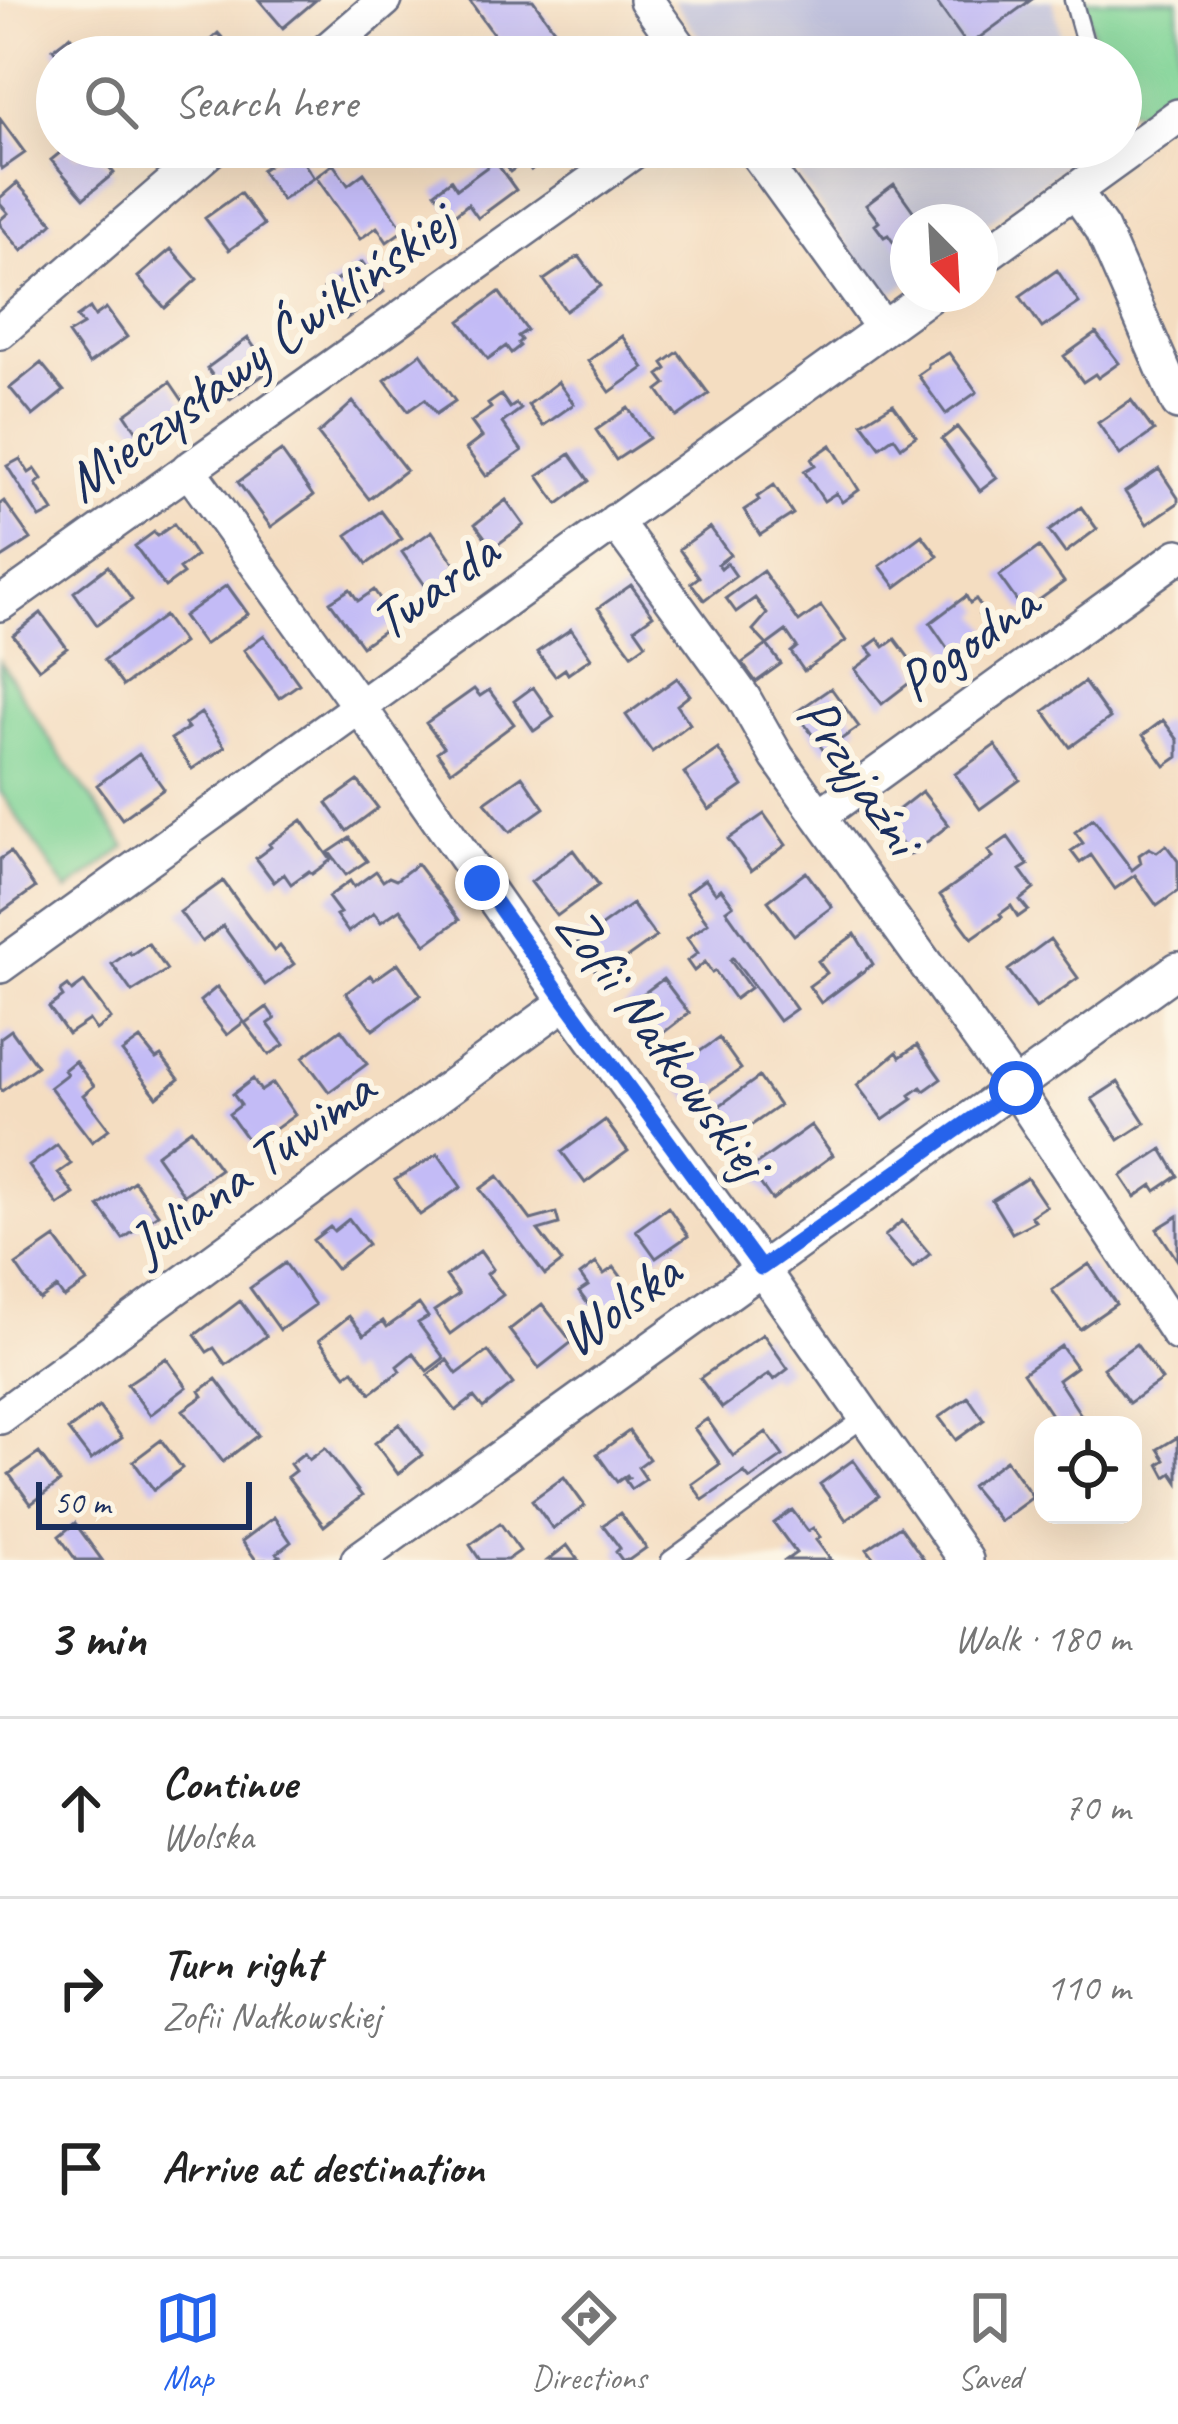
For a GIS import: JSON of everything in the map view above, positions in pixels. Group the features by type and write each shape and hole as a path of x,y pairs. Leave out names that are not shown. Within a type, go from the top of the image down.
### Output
{"street":[{"path":"343,36 385,0"},
{"path":"646,0 672,36"},
{"path":"1142,132 1178,116"},
{"path":"0,332 190,168"},
{"name":"Mieczysławy Ćwiklińskiej","path":"0,604 611,168"},
{"path":"767,168 883,328"},
{"path":"998,246 1075,191 1098,168"},
{"path":"1075,191 1102,229 1178,403"},
{"name":"Twarda","path":"0,966 906,312"},
{"name":"Zofii Nałkowskiej","path":"188,470 966,1560"},
{"name":"Przyjaźni","path":"615,521 743,697 777,757 1016,1088 1178,1334"},
{"name":"Pogodna","path":"819,816 1178,556"},
{"name":"Wolska","path":"358,1560 1178,968"},
{"name":"Juliana Tuwima","path":"0,1417 566,1002"}],"lane":[{"path":"1073,0 1083,36"},
{"path":"670,1560 866,1417"}],"shaded area":[{"path":"673,0 1053,0 1061,36 698,36"},
{"path":"793,168 1061,168 998,215 998,204 890,204 890,291 879,289"}],"green space":[{"path":"1178,0 1178,99 1164,108 1142,112 1142,36 1094,36 1084,3"},
{"path":"0,661 126,847 67,891 0,791"}],"building":[{"path":"259,0 316,0 283,28"},
{"path":"469,0 533,0 559,36 495,36"},
{"path":"935,0 1031,0 982,36 961,36"},
{"path":"0,119 25,153 2,169 0,166"},
{"path":"58,168 110,168 114,173 84,198"},
{"path":"307,168 314,178 282,200 261,170"},
{"path":"336,168 348,185 364,173 404,230 387,242 377,227 360,239 316,177"},
{"path":"486,168 500,168 516,190 478,218 468,204 453,216 435,192 451,180 457,189"},
{"path":"17,183 53,223 22,251 0,225 8,213 0,198"},
{"path":"894,184 908,204 890,204 890,238 875,225 879,222 866,205"},
{"path":"240,193 264,225 229,250 205,218"},
{"path":"171,249 197,279 165,308 138,277"},
{"path":"579,256 601,286 566,311 544,280"},
{"path":"362,262 384,292 346,319 324,289"},
{"path":"1057,270 1079,303 1042,328 1020,296"},
{"path":"499,292 527,330 518,336 520,346 511,353 506,346 488,359 460,321"},
{"path":"90,308 95,316 106,308 127,337 89,364 68,334 83,325 77,317"},
{"path":"1096,333 1119,363 1083,382 1064,356"},
{"path":"622,336 644,368 610,392 588,361"},
{"path":"248,338 270,370 230,399 207,368"},
{"path":"678,352 709,394 677,417 658,390 666,384 659,375 667,369 663,363"},
{"path":"421,353 455,401 436,414 425,399 408,411 385,380"},
{"path":"949,353 977,392 946,414 918,375"},
{"path":"41,363 64,391 33,416 10,388"},
{"path":"170,382 187,407 142,439 125,414"},
{"path":"558,382 574,404 543,426 528,405"},
{"path":"501,395 510,408 516,404 521,409 502,423 522,451 486,476 466,449 482,437 471,422"},
{"path":"1131,400 1154,431 1120,455 1098,423"},
{"path":"353,402 406,470 369,499 318,434"},
{"path":"893,404 916,436 901,447 894,437 880,447 862,423"},
{"path":"628,408 649,438 616,460 596,430"},
{"path":"957,427 997,478 980,491 942,439"},
{"path":"831,445 859,490 842,502 836,493 824,501 804,471 815,465 811,459"},
{"path":"281,451 313,496 271,527 238,482"},
{"path":"570,454 589,481 558,504 538,476"},
{"path":"20,459 29,473 35,469 42,479 36,484 53,511 40,518 7,466"},
{"path":"1159,469 1178,503 1147,524 1125,492"},
{"path":"774,485 793,514 760,535 744,510"},
{"path":"506,500 524,525 493,548 475,524"},
{"path":"4,501 31,539 0,559 0,504"},
{"path":"1081,507 1097,529 1065,553 1049,531"},
{"path":"381,511 402,539 367,564 347,535"},
{"path":"174,524 196,556 165,587 135,546"},
{"path":"710,527 730,555 718,564 721,568 727,563 736,576 704,600 691,583 699,577 679,549"},
{"path":"432,531 459,570 429,591 402,552"},
{"path":"922,535 938,556 896,587 880,566"},
{"path":"1039,547 1064,582 1024,611 999,576"},
{"path":"108,566 132,600 97,625 74,592"},
{"path":"763,571 799,622 821,606 846,641 804,671 791,652 797,647 786,631 767,645 753,630 767,614 755,598 736,612 726,598"},
{"path":"227,585 248,614 204,645 183,616"},
{"path":"631,585 653,615 635,628 646,644 632,654 598,608"},
{"path":"350,589 358,601 374,590 396,622 362,646 330,602"},
{"path":"966,596 970,603 976,599 984,611 979,615 990,631 955,659 930,623"},
{"path":"41,613 67,648 39,669 13,635"},
{"path":"164,616 183,643 123,686 104,660"},
{"path":"571,629 591,658 568,674 565,669 555,676 537,652"},
{"path":"264,635 299,684 279,698 244,650"},
{"path":"878,639 884,647 895,639 921,674 882,704 855,669 874,655 867,647"},
{"path":"767,645 781,664 756,682 742,663"},
{"path":"677,678 690,695 677,705 690,724 652,752 626,715"},
{"path":"1084,682 1110,718 1070,747 1044,711"},
{"path":"533,687 554,717 534,731 514,701"},
{"path":"831,688 859,727 824,751 796,712"},
{"path":"474,689 480,696 489,690 514,724 451,771 437,752 444,747 426,723"},
{"path":"201,713 225,747 192,769 171,739"},
{"path":"1163,720 1178,740 1178,757 1165,766 1143,735"},
{"path":"995,745 1020,780 980,809 955,774"},
{"path":"718,749 743,786 709,810 684,773"},
{"path":"139,754 164,789 122,819 97,785"},
{"path":"522,776 544,808 510,832 485,802"},
{"path":"358,781 378,808 347,831 327,803"},
{"path":"922,791 949,825 910,855 884,821"},
{"path":"764,814 786,845 751,871 728,839"},
{"path":"1093,818 1132,870 1141,863 1139,855 1166,845 1178,861 1178,891 1157,906 1135,875 1115,889 1091,855 1080,863 1071,851 1083,843 1075,832"},
{"path":"302,820 331,860 291,884 284,874 274,882 256,858"},
{"path":"1008,837 1028,865 1020,870 1034,889 1020,900 1028,910 1018,917 1011,906 972,938 940,895 993,857 988,851"},
{"path":"350,838 367,861 346,875 329,852"},
{"path":"573,850 599,885 557,916 531,882"},
{"path":"10,852 35,888 0,913 0,859"},
{"path":"417,864 459,920 426,944 400,909 381,922 374,913 348,932 328,897 376,871 383,881 396,880"},
{"path":"806,872 832,907 794,935 768,901"},
{"path":"705,879 733,905 726,910 796,1009 779,1021 733,958 750,988 735,999 705,962 694,971 687,961 698,953 687,938 708,923 686,893"},
{"path":"223,881 274,951 280,946 294,964 265,985 223,926 202,942 180,912"},
{"path":"632,904 656,937 600,977 576,944"},
{"path":"855,934 873,964 821,1003 809,986 827,973 818,961"},
{"path":"1050,939 1078,978 1036,1008 1008,970"},
{"path":"148,943 167,970 132,992 112,964"},
{"path":"398,963 421,995 373,1030 346,993"},
{"path":"663,979 689,1013 650,1043 624,1008"},
{"path":"84,982 111,1019 96,1030 89,1020 68,1034 49,1007 63,997 60,992 68,986 72,991"},
{"path":"217,987 244,1022 227,1035 200,1001"},
{"path":"267,1007 275,1019 268,1024 284,1045 269,1055 245,1023"},
{"path":"341,1029 367,1064 329,1092 303,1057"},
{"path":"11,1030 37,1066 2,1091 0,1038"},
{"path":"719,1038 741,1069 692,1103 670,1072"},
{"path":"140,1039 179,1079 157,1097 122,1052"},
{"path":"917,1045 941,1079 924,1091 921,1087 910,1095 913,1099 883,1120 857,1085 897,1052 900,1057"},
{"path":"75,1061 94,1086 83,1095 109,1129 92,1142 50,1087"},
{"path":"759,1077 779,1106 739,1134 719,1106"},
{"path":"253,1079 261,1091 273,1083 295,1115 252,1146 229,1114 241,1105 233,1094"},
{"path":"1118,1082 1145,1123 1119,1140 1092,1099"},
{"path":"605,1120 628,1151 585,1183 562,1152"},
{"path":"811,1125 833,1155 772,1200 750,1169"},
{"path":"191,1129 220,1169 184,1195 156,1155"},
{"path":"57,1145 71,1164 58,1173 74,1194 58,1205 29,1166"},
{"path":"1162,1149 1178,1176 1156,1191 1152,1185 1135,1197 1121,1176"},
{"path":"438,1154 461,1187 420,1215 395,1180"},
{"path":"498,1176 531,1220 556,1213 559,1224 538,1230 562,1262 545,1275 480,1189"},
{"path":"1027,1178 1046,1206 1031,1216 1035,1221 1012,1233 992,1200"},
{"path":"134,1181 158,1214 123,1239 99,1206"},
{"path":"668,1207 688,1236 656,1258 636,1230"},
{"path":"1178,1216 1178,1261 1157,1229"},
{"path":"349,1219 368,1244 336,1269 313,1240"},
{"path":"902,1221 930,1254 913,1268 885,1236"},
{"path":"55,1238 87,1282 64,1298 57,1288 40,1300 16,1265"},
{"path":"480,1251 493,1269 487,1274 503,1295 450,1334 434,1311 459,1294 446,1276"},
{"path":"285,1263 315,1305 280,1330 250,1288"},
{"path":"596,1263 604,1274 614,1267 634,1294 600,1320 579,1292 588,1286 580,1275"},
{"path":"1089,1264 1116,1304 1080,1329 1052,1290"},
{"path":"240,1301 266,1336 226,1365 214,1348 207,1352 195,1335"},
{"path":"419,1304 428,1317 418,1323 444,1358 427,1371 413,1353 397,1366 400,1371 371,1393 353,1370 346,1375 319,1340 349,1316 364,1335 383,1321 387,1327"},
{"path":"542,1304 572,1342 539,1368 509,1330"},
{"path":"763,1334 788,1369 774,1380 769,1374 722,1408 700,1378"},
{"path":"1136,1344 1162,1380 1129,1403 1103,1368"},
{"path":"1061,1346 1076,1367 1058,1380 1081,1415 1052,1416 1023,1373"},
{"path":"488,1351 513,1384 483,1408 474,1397 456,1411 428,1375 447,1360 457,1374"},
{"path":"166,1358 187,1387 150,1415 127,1384"},
{"path":"216,1379 258,1435 223,1462 183,1410"},
{"path":"968,1397 984,1420 956,1440 939,1417"},
{"path":"99,1407 122,1438 91,1460 68,1430"},
{"path":"707,1419 733,1456 766,1432 783,1456 750,1479 744,1472 703,1500 692,1484 720,1464 694,1428"},
{"path":"399,1424 422,1455 398,1474 375,1443"},
{"path":"629,1431 649,1459 638,1467 646,1479 631,1489 627,1475 617,1482 597,1454"},
{"path":"1178,1437 1178,1482 1172,1473 1166,1477 1159,1464 1165,1460 1158,1449"},
{"path":"161,1440 182,1468 154,1490 133,1461"},
{"path":"325,1448 362,1496 324,1526 287,1477 295,1471 290,1464 304,1453 309,1460"},
{"path":"39,1453 60,1482 31,1504 9,1474"},
{"path":"853,1460 879,1496 846,1520 820,1484"},
{"path":"1006,1460 1033,1497 1000,1521 971,1486"},
{"path":"564,1477 585,1506 553,1529 532,1500"},
{"path":"792,1510 808,1531 813,1528 831,1560 786,1560 796,1553 774,1523"},
{"path":"620,1513 646,1548 629,1560 622,1560 616,1552 620,1548 603,1525"},
{"path":"274,1517 291,1542 274,1560 256,1560 242,1541"},
{"path":"75,1523 102,1560 76,1560 59,1536"},
{"path":"500,1523 520,1551 507,1560 480,1560 470,1545"},
{"path":"900,1526 924,1560 875,1560 867,1549"},
{"path":"567,1545 578,1560 548,1560"}],"route":[{"path":"482,883 761,1268 1016,1088"}]}
